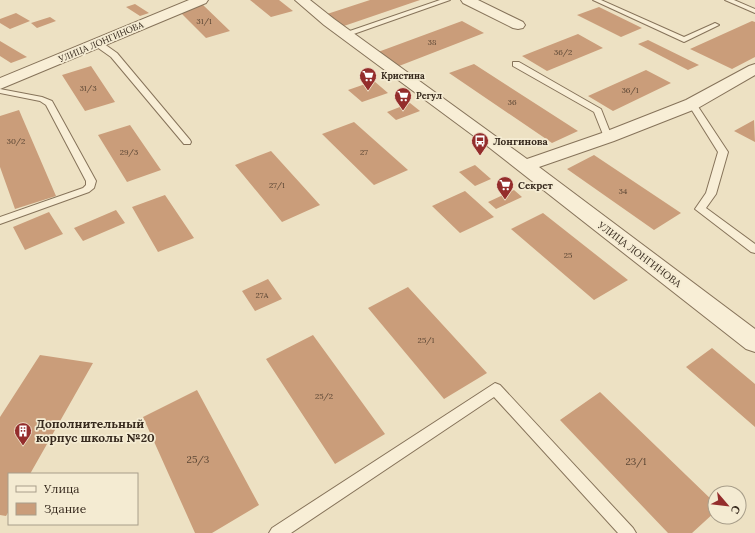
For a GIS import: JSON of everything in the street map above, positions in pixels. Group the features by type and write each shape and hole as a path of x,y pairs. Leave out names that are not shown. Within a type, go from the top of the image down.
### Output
{"street":[{"name":"УЛИЦА ЛОНГИНОВА","path":"0,84 201,0"},
{"name":"УЛИЦА ЛОНГИНОВА","path":"302,0 344,34 492,141 755,342"},
{"path":"468,0 518,25"},
{"path":"524,166 608,137 692,104 755,69"}],"lane":[{"path":"344,34 447,0"},
{"path":"596,0 684,40 715,25"},
{"path":"728,0 755,11"},
{"path":"97,43 114,55 187,142"},
{"path":"516,64 598,111 608,137"},
{"path":"0,92 42,99 49,103 91,181 91,186 86,190 0,221"},
{"path":"692,104 723,152 711,194 700,210 755,249"},
{"path":"277,533 495,389 628,533"}],"building":[{"path":"250,0 279,0 293,11 271,17"},
{"path":"370,0 420,0 341,27 324,15"},
{"path":"135,4 149,13 140,16 126,7"},
{"path":"202,4 230,31 206,38 179,11"},
{"path":"599,7 642,28 621,37 577,15"},
{"path":"16,13 30,21 10,29 0,23 0,19"},
{"path":"50,17 56,21 37,28 31,23"},
{"path":"462,21 484,33 399,66 378,52"},
{"path":"752,21 755,22 755,57 732,69 690,49"},
{"path":"578,34 603,48 547,71 522,56"},
{"path":"648,40 699,65 688,70 638,44"},
{"path":"0,41 27,57 11,63 0,56"},
{"path":"474,64 578,131 552,143 449,73"},
{"path":"91,66 115,102 85,111 62,75"},
{"path":"646,70 671,83 613,111 588,96"},
{"name":"Кристина","path":"374,81 388,93 362,102 348,90"},
{"name":"Регул","path":"410,103 420,111 396,120 387,112"},
{"path":"19,110 56,196 15,209 0,167 0,116"},
{"path":"754,120 755,142 734,131"},
{"path":"354,122 408,170 374,185 322,134"},
{"path":"130,125 161,170 127,182 98,135"},
{"path":"271,151 320,205 282,222 235,165"},
{"path":"594,155 681,213 654,230 567,169"},
{"path":"475,165 491,179 475,186 459,172"},
{"name":"Секрет","path":"514,190 522,197 496,209 488,202"},
{"path":"465,191 494,217 460,233 432,206"},
{"path":"165,195 194,238 158,252 132,207"},
{"path":"116,210 125,223 83,241 74,228"},
{"path":"49,212 63,234 25,250 13,227"},
{"path":"543,213 628,280 594,300 511,229"},
{"path":"268,279 282,299 255,311 242,291"},
{"path":"408,287 487,373 444,399 368,308"},
{"path":"313,335 385,434 335,464 266,359"},
{"path":"712,348 755,384 755,427 686,367"},
{"name":"Дополнительный корпус школы №20","path":"40,355 93,363 31,473 8,473 8,513 6,516 0,515 0,417"},
{"path":"197,390 259,505 212,533 195,533 143,417"},
{"path":"600,392 707,495 707,519 692,533 668,533 560,420"}],"place":[{"name":"Кристина","path":"368,91"},
{"name":"Регул","path":"403,111"},
{"name":"Лонгинова","path":"480,156"},
{"name":"Секрет","path":"505,200"},
{"name":"Дополнительный корпус школы №20","path":"23,446"}]}
